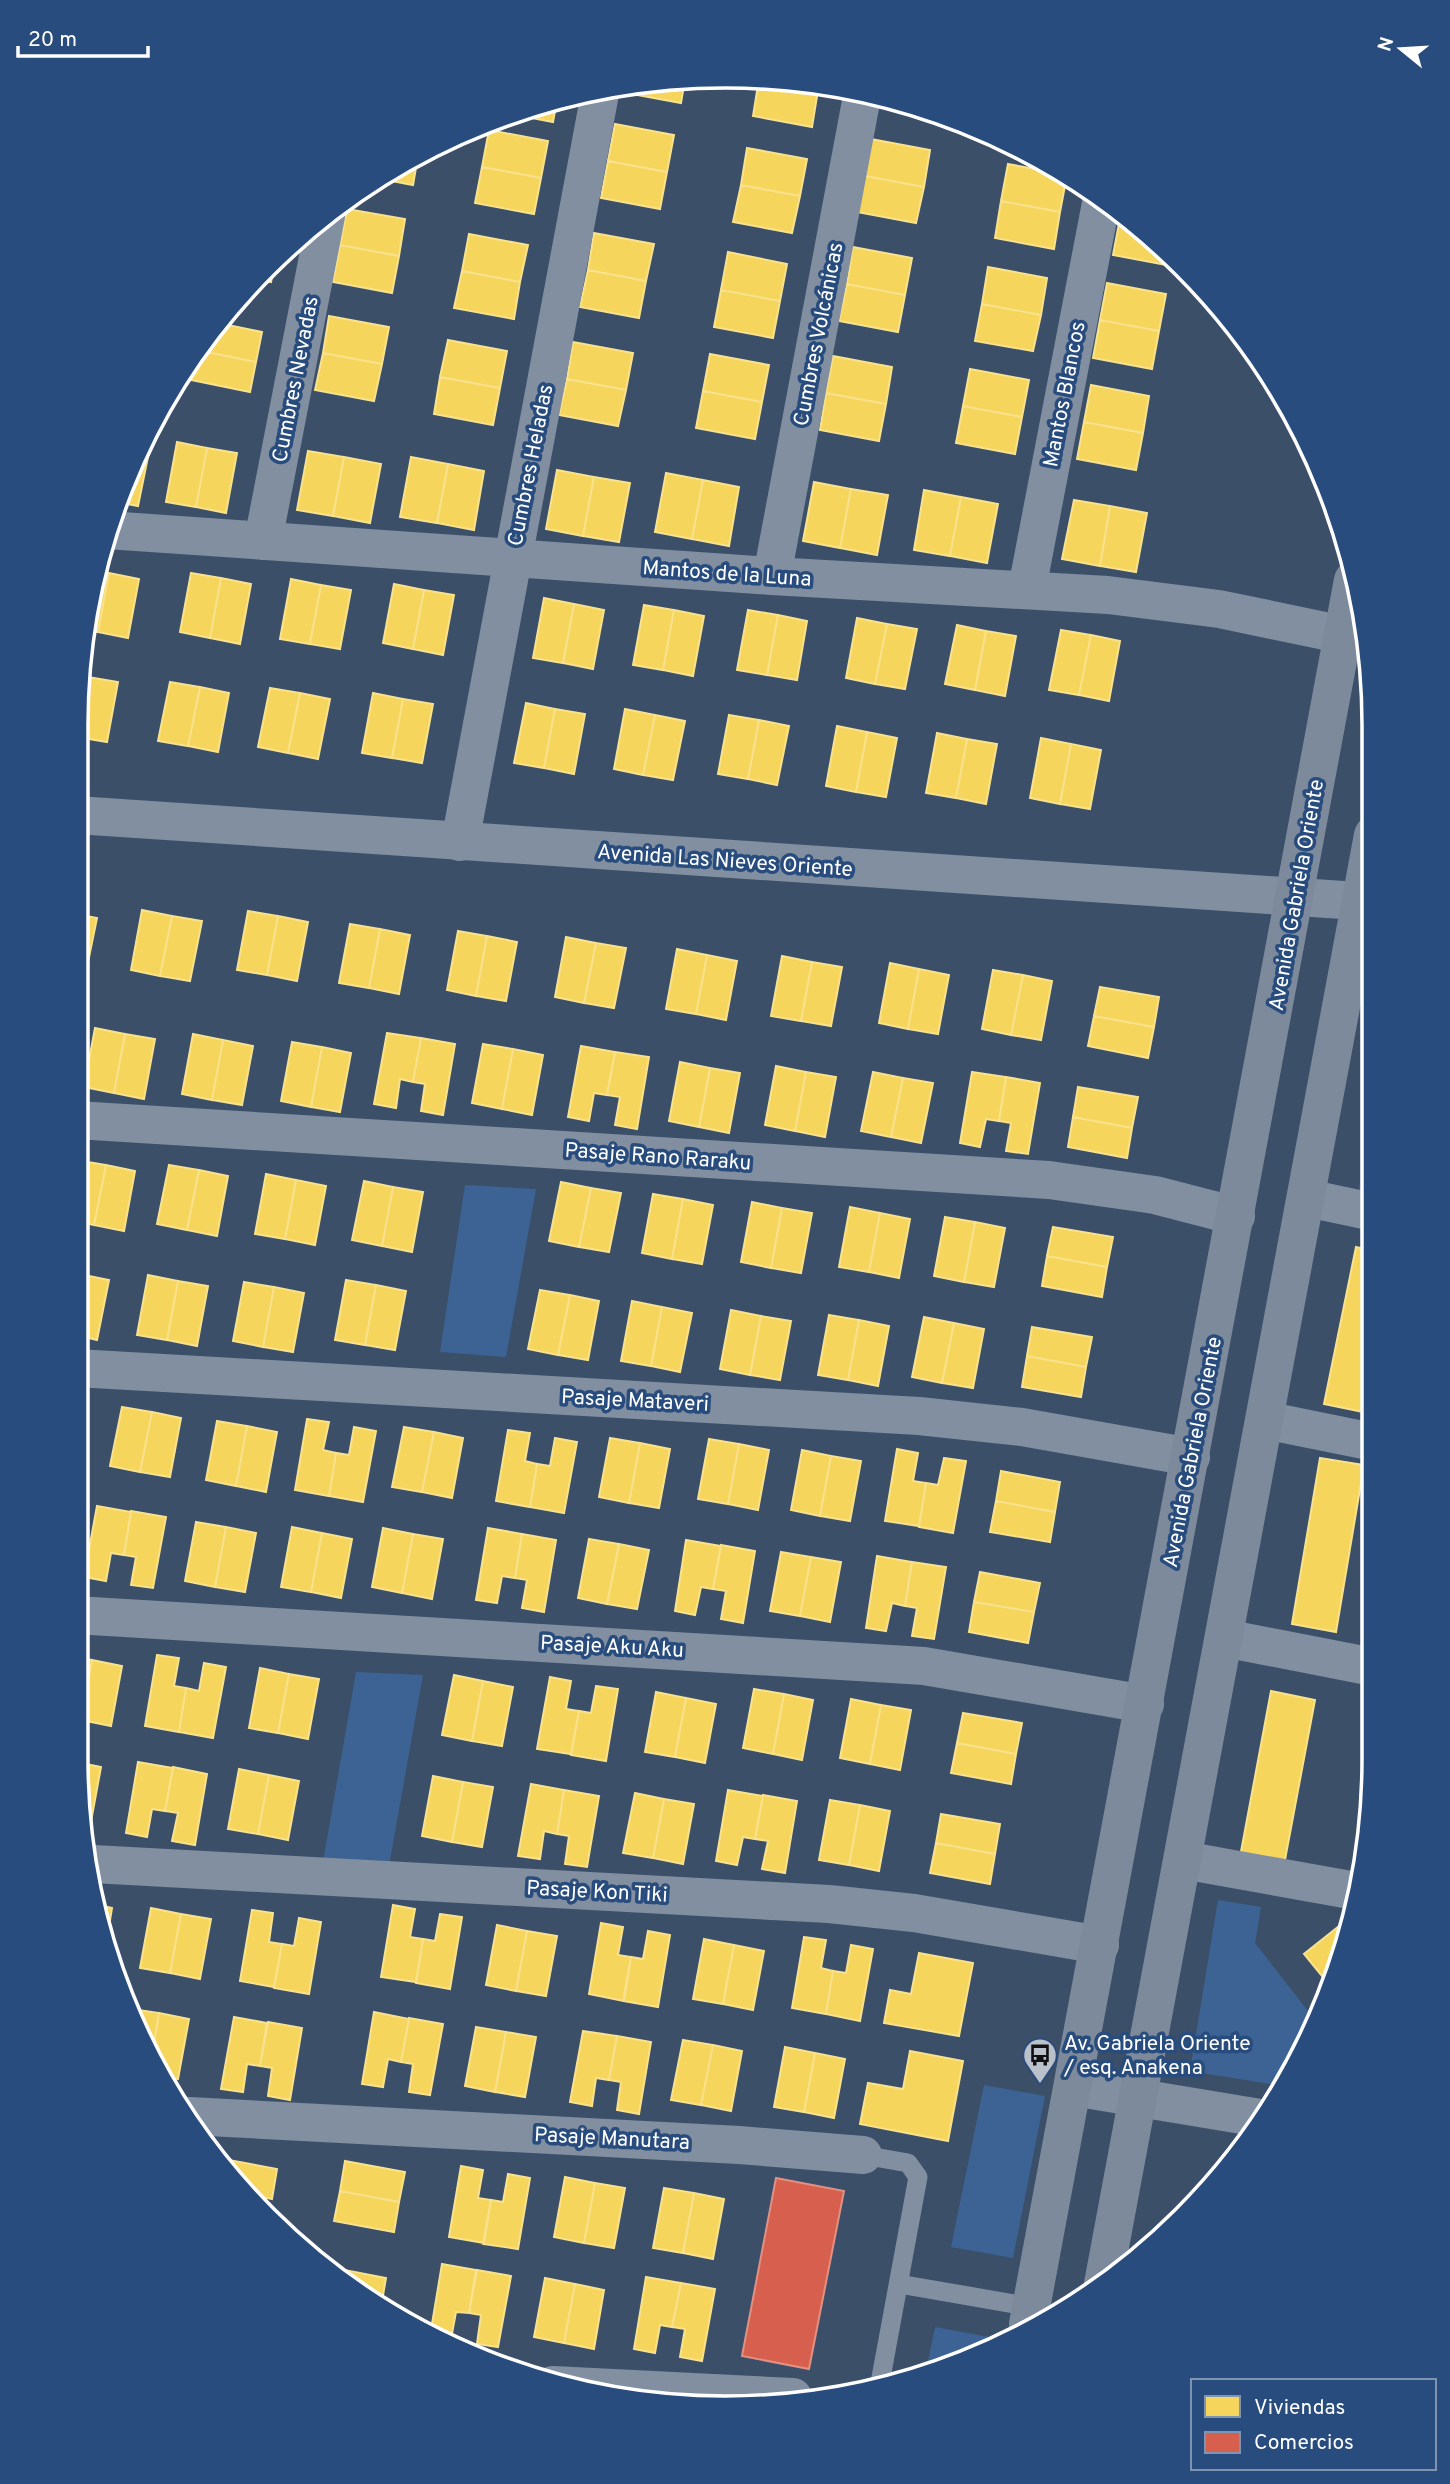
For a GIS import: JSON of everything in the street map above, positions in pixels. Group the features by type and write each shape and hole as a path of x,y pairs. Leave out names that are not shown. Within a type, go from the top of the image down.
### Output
{"main road":[{"name":"Avenida Gabriela Oriente","path":"1030,2315 1350,600"},
{"path":"1106,2270 1307,1198 1362,931"}],"street":[{"name":"Cumbres Heladas","path":"460,842 599,101"},
{"name":"Cumbres Volcánicas","path":"772,576 861,103"},
{"name":"Mantos Blancos","path":"1027,590 1099,209"},
{"name":"Cumbres Nevadas","path":"263,541 323,231"},
{"name":"Mantos de la Luna","path":"118,531 1166,600 1344,635"},
{"name":"Avenida Las Nieves Oriente","path":"88,816 1362,902"},
{"name":"Pasaje Rano Raraku","path":"88,1121 1049,1180 1155,1195 1236,1216"},
{"path":"1307,1198 1362,1210"},
{"name":"Pasaje Mataveri","path":"88,1369 919,1416 1021,1427 1191,1457"},
{"path":"1265,1420 1362,1440"},
{"name":"Pasaje Aku Aku","path":"88,1616 924,1666 1144,1704"},
{"path":"1224,1638 1362,1665"},
{"path":"1183,1860 1349,1890"},
{"name":"Pasaje Kon Tiki","path":"97,1864 829,1904 914,1913 1100,1945"},
{"path":"1073,2087 1252,2117"},
{"name":"Pasaje Manutara","path":"197,2116 739,2145 863,2155"},
{"path":"632,2389 747,2395"}],"lane":[{"name":"Pasaje Manutara","path":"863,2155 908,2163 918,2177 881,2377"},
{"path":"899,2284 1030,2315"}],"shaded area":[{"path":"1362,1168 1362,1190 1359,1189"},
{"path":"465,1185 536,1189 506,1357 440,1352"},
{"path":"356,1672 423,1675 389,1866 323,1862"},
{"path":"1218,1900 1261,1907 1255,1943 1310,2013 1273,2085 1190,2071"},
{"path":"984,2085 1045,2096 1013,2258 951,2247"},
{"path":"935,2327 992,2338 969,2348 928,2364"}],"building: Viviendas":[{"path":"683,89 681,103 634,94"},
{"path":"757,89 817,95 812,127 753,116"},
{"path":"555,110 553,122 531,118"},
{"path":"615,124 674,135 667,172 608,161"},
{"path":"494,131 548,141 541,178 482,167 488,133"},
{"path":"871,139 930,150 924,187 865,176"},
{"path":"747,148 807,159 800,196 741,185"},
{"path":"608,161 667,172 660,209 601,198"},
{"path":"1008,164 1038,170 1065,186 1060,212 1001,201"},
{"path":"482,167 541,178 534,214 475,203"},
{"path":"416,168 413,185 393,181"},
{"path":"865,176 924,187 916,223 857,212"},
{"path":"741,185 800,196 792,233 733,222"},
{"path":"1001,201 1060,212 1054,249 995,238"},
{"path":"350,210 405,219 399,256 340,245 346,212"},
{"path":"1119,224 1166,265 1113,255"},
{"path":"594,233 654,244 646,281 588,270"},
{"path":"469,234 528,245 520,282 462,271"},
{"path":"340,245 399,256 392,293 333,282"},
{"path":"853,247 912,258 905,295 847,284"},
{"path":"728,252 787,264 780,301 721,290"},
{"path":"988,267 1047,278 1041,315 982,304"},
{"path":"588,270 646,281 639,318 580,307"},
{"path":"462,271 520,282 514,319 454,308"},
{"path":"1107,283 1166,294 1159,331 1100,320"},
{"path":"847,284 905,295 898,332 839,321"},
{"path":"721,290 780,301 773,338 714,327"},
{"path":"982,304 1041,315 1033,351 975,341"},
{"path":"329,316 389,327 382,364 323,353"},
{"path":"1100,320 1159,331 1152,369 1093,358"},
{"path":"229,325 262,332 256,362 208,352"},
{"path":"448,340 507,351 500,388 440,377"},
{"path":"573,342 633,353 626,390 567,379"},
{"path":"208,352 256,362 250,392 191,380"},
{"path":"323,353 382,364 374,401 315,390"},
{"path":"710,354 769,365 762,402 703,391"},
{"path":"833,356 892,367 886,404 826,393"},
{"path":"970,369 1029,380 1022,417 963,406"},
{"path":"440,377 500,388 493,425 434,414"},
{"path":"567,379 626,390 618,426 559,415"},
{"path":"1091,385 1149,396 1143,433 1084,422"},
{"path":"703,391 762,402 755,439 696,428"},
{"path":"826,393 886,404 879,441 820,430"},
{"path":"963,406 1022,417 1015,454 956,443"},
{"path":"1084,422 1143,433 1136,470 1077,459"},
{"path":"177,442 207,448 196,507 166,502"},
{"path":"207,448 237,453 226,513 196,507"},
{"path":"308,451 344,457 333,516 297,510"},
{"path":"149,452 138,506 127,504"},
{"path":"344,457 381,464 370,523 333,516"},
{"path":"411,457 448,464 437,523 400,517"},
{"path":"448,464 484,471 474,530 437,523"},
{"path":"557,470 594,477 583,536 546,529"},
{"path":"666,473 703,480 692,539 655,532"},
{"path":"594,477 630,483 619,542 583,536"},
{"path":"703,480 739,487 729,546 692,539"},
{"path":"814,482 851,489 840,548 803,541"},
{"path":"851,489 888,495 877,555 840,548"},
{"path":"924,490 961,497 950,556 914,550"},
{"path":"961,497 998,504 987,563 950,556"},
{"path":"1074,500 1110,506 1100,566 1062,559"},
{"path":"1110,506 1147,513 1136,572 1100,566"},
{"path":"106,572 109,573 98,632 95,631"},
{"path":"109,573 139,579 128,638 98,632"},
{"path":"191,573 221,578 210,638 180,632"},
{"path":"221,578 251,584 240,644 210,638"},
{"path":"291,579 321,585 310,644 280,639"},
{"path":"394,584 424,590 413,649 383,643"},
{"path":"321,585 351,590 340,649 310,644"},
{"path":"424,590 454,595 443,655 413,649"},
{"path":"544,598 574,604 563,663 533,658"},
{"path":"574,604 604,610 593,669 563,663"},
{"path":"644,605 674,610 663,670 633,665"},
{"path":"674,610 704,616 693,676 663,670"},
{"path":"748,610 778,615 767,675 737,670"},
{"path":"778,615 807,621 797,680 767,675"},
{"path":"857,618 887,624 875,684 846,678"},
{"path":"887,624 917,629 905,689 875,684"},
{"path":"957,625 986,631 975,690 945,684"},
{"path":"1061,630 1091,635 1079,695 1049,690"},
{"path":"986,631 1016,636 1005,696 975,690"},
{"path":"1091,635 1120,641 1109,701 1079,695"},
{"path":"90,677 118,682 107,742 88,739"},
{"path":"170,682 200,687 188,746 158,741"},
{"path":"200,687 229,693 218,752 188,746"},
{"path":"270,688 300,693 288,753 258,747"},
{"path":"300,693 330,699 318,759 288,753"},
{"path":"373,693 403,699 392,758 362,753"},
{"path":"403,699 433,704 422,763 392,758"},
{"path":"526,703 555,709 544,768 514,763"},
{"path":"555,709 585,714 574,774 544,768"},
{"path":"625,709 655,715 643,775 614,769"},
{"path":"655,715 685,721 673,780 643,775"},
{"path":"729,715 759,720 748,779 718,774"},
{"path":"759,720 789,726 777,785 748,779"},
{"path":"837,726 867,732 856,792 826,786"},
{"path":"867,732 897,738 886,797 856,792"},
{"path":"937,733 967,739 956,798 926,793"},
{"path":"1041,738 1071,744 1060,804 1030,798"},
{"path":"967,739 997,744 986,804 956,798"},
{"path":"1071,744 1101,750 1090,809 1060,804"},
{"path":"142,910 172,916 160,976 131,970"},
{"path":"248,911 278,916 267,975 237,970"},
{"path":"88,916 97,918 88,962"},
{"path":"172,916 202,921 190,981 160,976"},
{"path":"278,916 308,922 297,981 267,975"},
{"path":"350,924 380,929 369,988 339,983"},
{"path":"380,929 410,935 399,994 369,988"},
{"path":"458,931 487,936 476,996 447,990"},
{"path":"487,936 517,942 506,1001 476,996"},
{"path":"566,937 596,943 584,1003 555,997"},
{"path":"596,943 626,948 614,1008 584,1003"},
{"path":"677,949 707,955 696,1014 666,1009"},
{"path":"707,955 737,961 726,1020 696,1014"},
{"path":"782,956 812,962 801,1021 771,1016"},
{"path":"812,962 842,967 831,1026 801,1021"},
{"path":"890,963 919,969 908,1029 879,1023"},
{"path":"919,969 949,975 938,1034 908,1029"},
{"path":"993,970 1023,975 1011,1035 982,1029"},
{"path":"1023,975 1052,981 1041,1040 1011,1035"},
{"path":"1100,987 1159,997 1154,1027 1094,1016"},
{"path":"1094,1016 1154,1027 1148,1058 1088,1046"},
{"path":"95,1028 125,1034 114,1093 88,1088 88,1066"},
{"path":"387,1033 421,1038 413,1082 400,1079 396,1108 374,1104"},
{"path":"125,1034 155,1039 144,1099 114,1093"},
{"path":"193,1034 223,1040 212,1100 182,1094"},
{"path":"421,1038 455,1044 443,1115 421,1111 425,1084 413,1082"},
{"path":"223,1040 253,1046 242,1105 212,1100"},
{"path":"292,1042 322,1047 311,1107 281,1101"},
{"path":"483,1044 513,1049 502,1109 472,1103"},
{"path":"581,1046 615,1052 607,1095 594,1093 589,1121 568,1117"},
{"path":"322,1047 351,1053 340,1112 311,1107"},
{"path":"513,1049 543,1055 532,1115 502,1109"},
{"path":"615,1052 649,1057 637,1129 615,1125 620,1097 607,1095"},
{"path":"680,1062 710,1068 699,1127 669,1121"},
{"path":"776,1066 806,1072 795,1131 765,1125"},
{"path":"710,1068 740,1073 729,1133 699,1127"},
{"path":"806,1072 836,1077 825,1137 795,1131"},
{"path":"873,1072 903,1078 891,1137 861,1131"},
{"path":"972,1072 1006,1077 999,1121 986,1119 980,1147 960,1143"},
{"path":"1006,1077 1040,1083 1028,1154 1006,1151 1011,1123 999,1121"},
{"path":"903,1078 933,1083 921,1143 891,1137"},
{"path":"1078,1087 1138,1097 1132,1128 1073,1117"},
{"path":"1073,1117 1132,1128 1127,1158 1068,1147"},
{"path":"88,1162 106,1165 94,1225 88,1224"},
{"path":"106,1165 135,1171 124,1231 94,1225"},
{"path":"169,1165 199,1170 187,1230 157,1224"},
{"path":"199,1170 228,1176 217,1236 187,1230"},
{"path":"266,1174 296,1180 285,1239 255,1234"},
{"path":"296,1180 326,1186 315,1245 285,1239"},
{"path":"364,1181 393,1187 382,1246 352,1240"},
{"path":"561,1182 591,1188 579,1247 549,1241"},
{"path":"393,1187 423,1192 412,1252 382,1246"},
{"path":"591,1188 621,1193 609,1252 579,1247"},
{"path":"653,1194 683,1199 672,1259 642,1253"},
{"path":"683,1199 713,1205 702,1264 672,1259"},
{"path":"752,1202 782,1208 771,1268 741,1262"},
{"path":"850,1207 880,1213 869,1272 839,1267"},
{"path":"782,1208 812,1213 801,1273 771,1268"},
{"path":"880,1213 910,1219 899,1278 869,1272"},
{"path":"945,1217 975,1222 964,1282 934,1276"},
{"path":"975,1222 1005,1228 994,1287 964,1282"},
{"path":"1053,1227 1113,1237 1107,1267 1047,1256"},
{"path":"1356,1247 1362,1248 1362,1412 1324,1404"},
{"path":"1047,1256 1107,1267 1102,1297 1042,1286"},
{"path":"148,1275 178,1281 167,1340 137,1335"},
{"path":"88,1276 109,1280 97,1340 88,1338"},
{"path":"346,1280 376,1285 365,1345 335,1340"},
{"path":"178,1281 208,1286 197,1346 167,1340"},
{"path":"244,1282 274,1287 263,1347 233,1341"},
{"path":"376,1285 406,1291 395,1350 365,1345"},
{"path":"274,1287 304,1293 293,1352 263,1347"},
{"path":"540,1290 570,1295 558,1355 528,1349"},
{"path":"570,1295 599,1301 588,1360 558,1355"},
{"path":"632,1301 662,1307 651,1366 621,1361"},
{"path":"662,1307 692,1313 680,1372 651,1366"},
{"path":"731,1310 761,1316 750,1375 720,1369"},
{"path":"829,1315 859,1320 848,1380 818,1375"},
{"path":"761,1316 791,1321 780,1380 750,1375"},
{"path":"924,1317 954,1323 942,1383 912,1377"},
{"path":"859,1320 889,1326 878,1386 848,1380"},
{"path":"954,1323 984,1329 973,1388 942,1383"},
{"path":"1032,1327 1092,1337 1086,1367 1027,1356"},
{"path":"1027,1356 1086,1367 1081,1397 1022,1387"},
{"path":"122,1407 152,1412 140,1472 110,1466"},
{"path":"152,1412 181,1418 170,1477 140,1472"},
{"path":"307,1419 329,1422 323,1450 336,1453 329,1496 295,1490"},
{"path":"217,1421 247,1426 236,1486 206,1480"},
{"path":"247,1426 277,1432 266,1492 236,1486"},
{"path":"354,1427 376,1431 363,1502 329,1496 336,1453 349,1455"},
{"path":"404,1427 434,1432 422,1492 392,1487"},
{"path":"508,1430 530,1433 525,1461 537,1464 530,1507 496,1501"},
{"path":"434,1432 463,1438 452,1498 422,1492"},
{"path":"555,1438 577,1442 564,1513 530,1507 537,1464 550,1466"},
{"path":"610,1438 640,1443 629,1503 599,1497"},
{"path":"709,1439 739,1444 728,1504 698,1499"},
{"path":"640,1443 670,1449 659,1508 629,1503"},
{"path":"739,1444 769,1450 758,1510 728,1504"},
{"path":"897,1449 918,1453 913,1481 926,1483 919,1526 885,1521"},
{"path":"802,1450 831,1456 820,1516 791,1510"},
{"path":"831,1456 861,1461 850,1521 820,1516"},
{"path":"944,1458 966,1461 953,1533 919,1527 926,1483 938,1485"},
{"path":"1320,1458 1362,1465 1336,1632 1292,1624"},
{"path":"1001,1471 1060,1482 1055,1512 996,1501"},
{"path":"996,1501 1055,1512 1050,1542 990,1532"},
{"path":"97,1506 131,1512 124,1555 111,1553 106,1581 88,1578 88,1555"},
{"path":"131,1511 166,1517 153,1588 131,1585 136,1557 124,1555"},
{"path":"196,1522 226,1527 215,1587 185,1581"},
{"path":"226,1527 256,1533 245,1592 215,1587"},
{"path":"292,1527 322,1533 311,1592 281,1587"},
{"path":"383,1528 413,1534 402,1593 372,1587"},
{"path":"488,1528 522,1534 515,1578 502,1576 497,1603 476,1600"},
{"path":"322,1533 352,1539 341,1598 311,1592"},
{"path":"413,1534 443,1539 432,1599 402,1593"},
{"path":"522,1534 556,1540 544,1612 522,1608 527,1580 515,1578"},
{"path":"589,1539 619,1544 607,1604 578,1598"},
{"path":"686,1540 721,1546 713,1589 701,1587 695,1615 675,1611"},
{"path":"619,1544 649,1550 637,1609 607,1604"},
{"path":"721,1545 755,1551 743,1623 721,1619 726,1591 713,1589"},
{"path":"781,1552 811,1557 800,1616 770,1611"},
{"path":"877,1556 912,1562 905,1606 892,1603 886,1631 866,1628"},
{"path":"811,1557 841,1562 830,1622 800,1616"},
{"path":"912,1562 946,1567 934,1639 912,1636 917,1608 905,1606"},
{"path":"980,1572 1040,1583 1034,1612 974,1602"},
{"path":"974,1602 1034,1612 1028,1643 969,1632"},
{"path":"157,1655 179,1658 174,1686 186,1688 179,1732 145,1726"},
{"path":"88,1659 92,1660 88,1682"},
{"path":"92,1660 122,1666 111,1726 88,1721 88,1682"},
{"path":"204,1663 226,1667 213,1738 179,1732 186,1688 199,1691"},
{"path":"260,1668 289,1674 278,1733 249,1728"},
{"path":"289,1674 319,1679 308,1739 278,1733"},
{"path":"454,1675 483,1681 472,1741 442,1735"},
{"path":"550,1677 571,1681 566,1709 579,1711 571,1754 537,1749"},
{"path":"483,1681 513,1687 502,1746 472,1741"},
{"path":"596,1686 618,1689 606,1761 571,1755 579,1711 591,1713"},
{"path":"754,1689 784,1694 773,1754 743,1748"},
{"path":"1271,1691 1315,1700 1284,1865 1240,1857"},
{"path":"656,1692 686,1698 675,1757 645,1752"},
{"path":"784,1694 813,1700 802,1760 773,1754"},
{"path":"686,1698 716,1704 705,1763 675,1757"},
{"path":"851,1699 881,1705 870,1764 840,1758"},
{"path":"881,1705 911,1710 900,1770 870,1764"},
{"path":"963,1713 1022,1723 1016,1754 957,1743"},
{"path":"957,1743 1016,1754 1011,1784 951,1773"},
{"path":"138,1762 173,1768 165,1811 152,1809 147,1837 126,1833"},
{"path":"88,1764 101,1767 91,1822"},
{"path":"173,1767 207,1774 195,1845 172,1841 178,1813 165,1811"},
{"path":"239,1769 269,1775 258,1834 228,1829"},
{"path":"269,1775 299,1781 288,1840 258,1834"},
{"path":"433,1776 463,1782 452,1842 422,1836"},
{"path":"463,1782 493,1787 482,1847 452,1842"},
{"path":"531,1784 564,1790 557,1834 544,1831 540,1859 518,1856"},
{"path":"564,1790 599,1796 587,1867 565,1864 569,1836 557,1834"},
{"path":"728,1790 763,1796 755,1839 743,1837 737,1865 716,1861"},
{"path":"635,1793 664,1799 653,1858 623,1853"},
{"path":"763,1795 797,1801 785,1873 762,1869 768,1841 755,1839"},
{"path":"664,1799 694,1804 683,1864 653,1858"},
{"path":"830,1800 860,1805 849,1865 819,1860"},
{"path":"860,1805 890,1811 879,1871 849,1865"},
{"path":"941,1814 1000,1824 995,1854 936,1843"},
{"path":"936,1843 995,1854 990,1884 930,1873"},
{"path":"393,1905 415,1909 410,1937 423,1939 416,1982 381,1977"},
{"path":"105,1906 112,1908 109,1925"},
{"path":"151,1908 181,1914 170,1973 140,1968"},
{"path":"252,1910 273,1913 269,1942 282,1944 274,1987 240,1981"},
{"path":"181,1914 211,1919 200,1979 170,1973"},
{"path":"440,1914 462,1917 450,1989 416,1983 423,1939 435,1941"},
{"path":"299,1918 321,1922 309,1994 274,1988 282,1944 294,1946"},
{"path":"601,1923 623,1927 618,1955 631,1957 624,2001 589,1994"},
{"path":"497,1925 527,1931 516,1991 486,1985"},
{"path":"1338,1927 1340,1929 1324,1978 1304,1954"},
{"path":"527,1931 557,1936 546,1996 516,1991"},
{"path":"648,1931 670,1935 658,2007 623,2001 631,1957 643,1959"},
{"path":"804,1937 826,1940 821,1968 833,1971 826,2014 792,2008"},
{"path":"704,1939 734,1945 723,2004 693,1999"},
{"path":"734,1945 764,1951 753,2010 723,2004"},
{"path":"851,1945 873,1949 860,2021 826,2014 833,1971 846,1973"},
{"path":"919,1953 973,1963 959,2036 884,2023 890,1990 911,1994"},
{"path":"139,2010 159,2013 154,2043"},
{"path":"374,2012 409,2019 401,2062 388,2059 383,2087 362,2084"},
{"path":"159,2013 189,2019 178,2079 173,2078 154,2043"},
{"path":"234,2017 267,2023 260,2066 247,2064 243,2092 221,2089"},
{"path":"409,2018 443,2024 430,2095 409,2092 413,2064 401,2062"},
{"path":"268,2022 302,2028 290,2100 268,2096 272,2068 260,2066"},
{"path":"476,2027 506,2032 495,2092 465,2086"},
{"path":"583,2031 617,2036 609,2080 596,2078 592,2106 570,2102"},
{"path":"506,2032 536,2037 525,2097 495,2092"},
{"path":"617,2036 651,2042 639,2114 617,2110 621,2082 609,2080"},
{"path":"683,2040 713,2045 701,2105 671,2100"},
{"path":"713,2045 742,2051 731,2111 701,2105"},
{"path":"785,2047 815,2053 804,2112 774,2107"},
{"path":"910,2051 963,2061 948,2141 860,2124 868,2083 903,2089"},
{"path":"815,2053 845,2059 834,2118 804,2112"},
{"path":"230,2160 277,2169 272,2199 262,2197"},
{"path":"345,2161 405,2172 399,2202 340,2191"},
{"path":"461,2166 483,2170 478,2198 491,2200 484,2243 449,2237"},
{"path":"508,2174 530,2178 518,2249 483,2244 491,2200 503,2202"},
{"path":"565,2177 595,2183 584,2243 554,2237"},
{"path":"595,2183 625,2188 614,2248 584,2243"},
{"path":"664,2188 694,2193 683,2253 653,2248"},
{"path":"340,2191 399,2202 394,2232 334,2221"},
{"path":"694,2193 724,2199 713,2259 683,2253"},
{"path":"442,2264 476,2270 469,2313 456,2312 452,2335 432,2325"},
{"path":"344,2270 386,2278 383,2296"},
{"path":"477,2270 511,2276 498,2347 477,2344 481,2315 469,2313"},
{"path":"646,2277 681,2283 672,2327 660,2325 655,2353 634,2349"},
{"path":"545,2278 575,2284 564,2343 534,2337"},
{"path":"681,2283 715,2289 702,2361 680,2357 685,2329 672,2327"},
{"path":"575,2284 604,2290 594,2349 564,2343"}],"building: Comercios":[{"path":"776,2178 844,2191 809,2369 742,2356"}],"place":[{"name":"Av. Gabriela Oriente / esq. Anakena","path":"1040,2085"}]}
